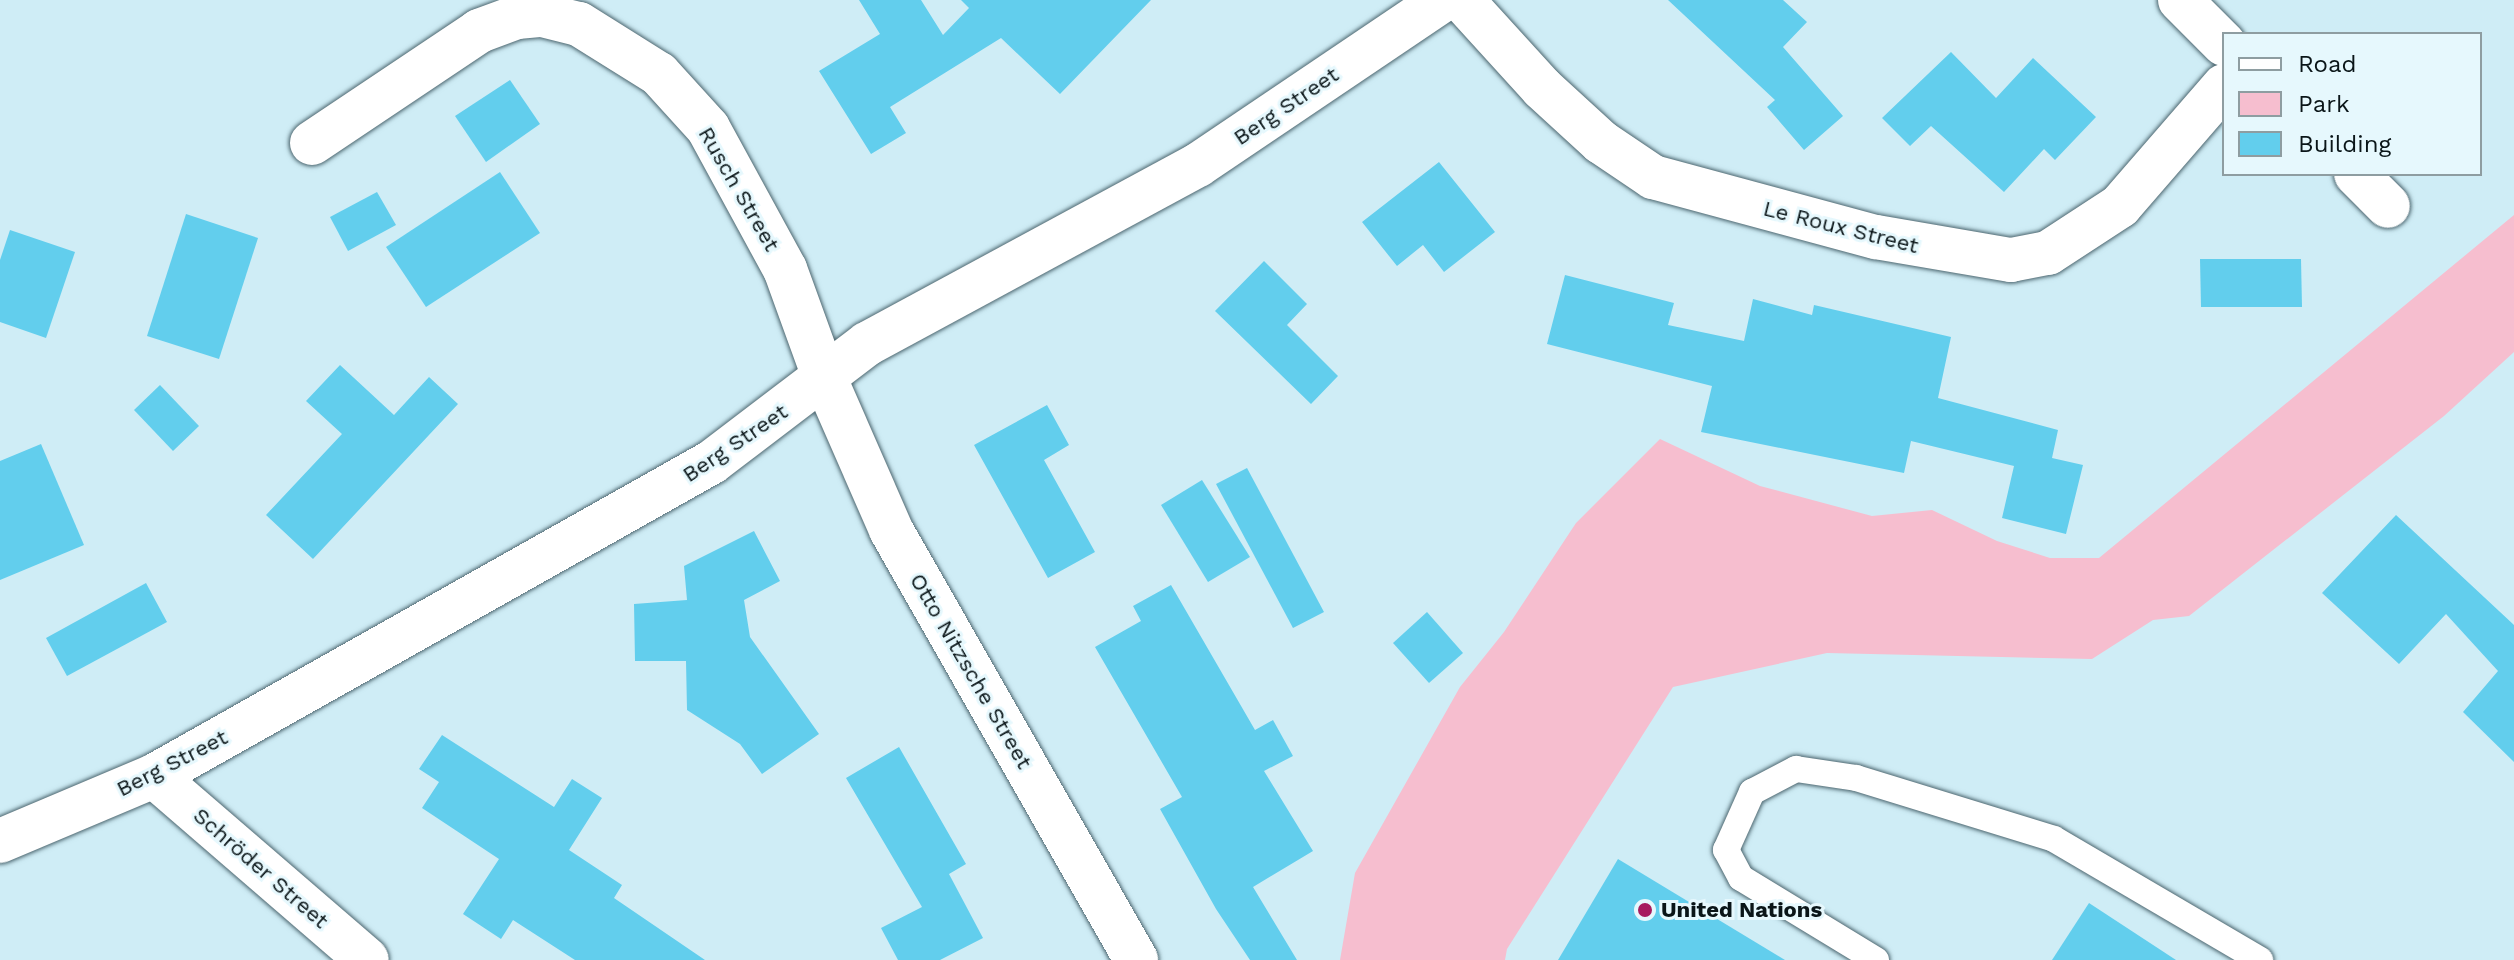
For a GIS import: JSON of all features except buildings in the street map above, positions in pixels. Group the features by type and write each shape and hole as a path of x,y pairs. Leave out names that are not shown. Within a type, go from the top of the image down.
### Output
{"street":[{"name":"Berg Street","path":"0,841 154,776 712,462 783,411 823,374 867,344 1198,165 1443,0"},
{"name":"Le Roux Street","path":"1462,0 1554,99 1601,142 1653,177 1876,237 2011,260 2048,253 2120,206 2222,88"},
{"path":"2180,0 2222,42"},
{"name":"Rusch Street","path":"312,143 479,31 517,17 542,15 579,24 608,37 659,74 708,128 785,269 823,374"},
{"path":"2358,176 2388,206"},
{"name":"Otto Nitzsche Street","path":"823,374 891,530 1136,960"},
{"name":"Schröder Street","path":"154,776 367,960"}],"lane":[{"path":"1876,960 1741,878 1726,850 1752,792 1796,769 1856,778 2054,839 2260,960"}],"green space":[{"path":"2514,215 2514,352 2444,416 2189,616 2153,620 2092,659 1827,653 1673,687 1507,949 1505,960 1340,960 1355,873 1460,687 1504,632 1576,523 1660,439 1760,486 1872,516 1932,510 1997,541 2050,558 2099,558"}],"place":[{"name":"United Nations","path":"1645,910"}]}
